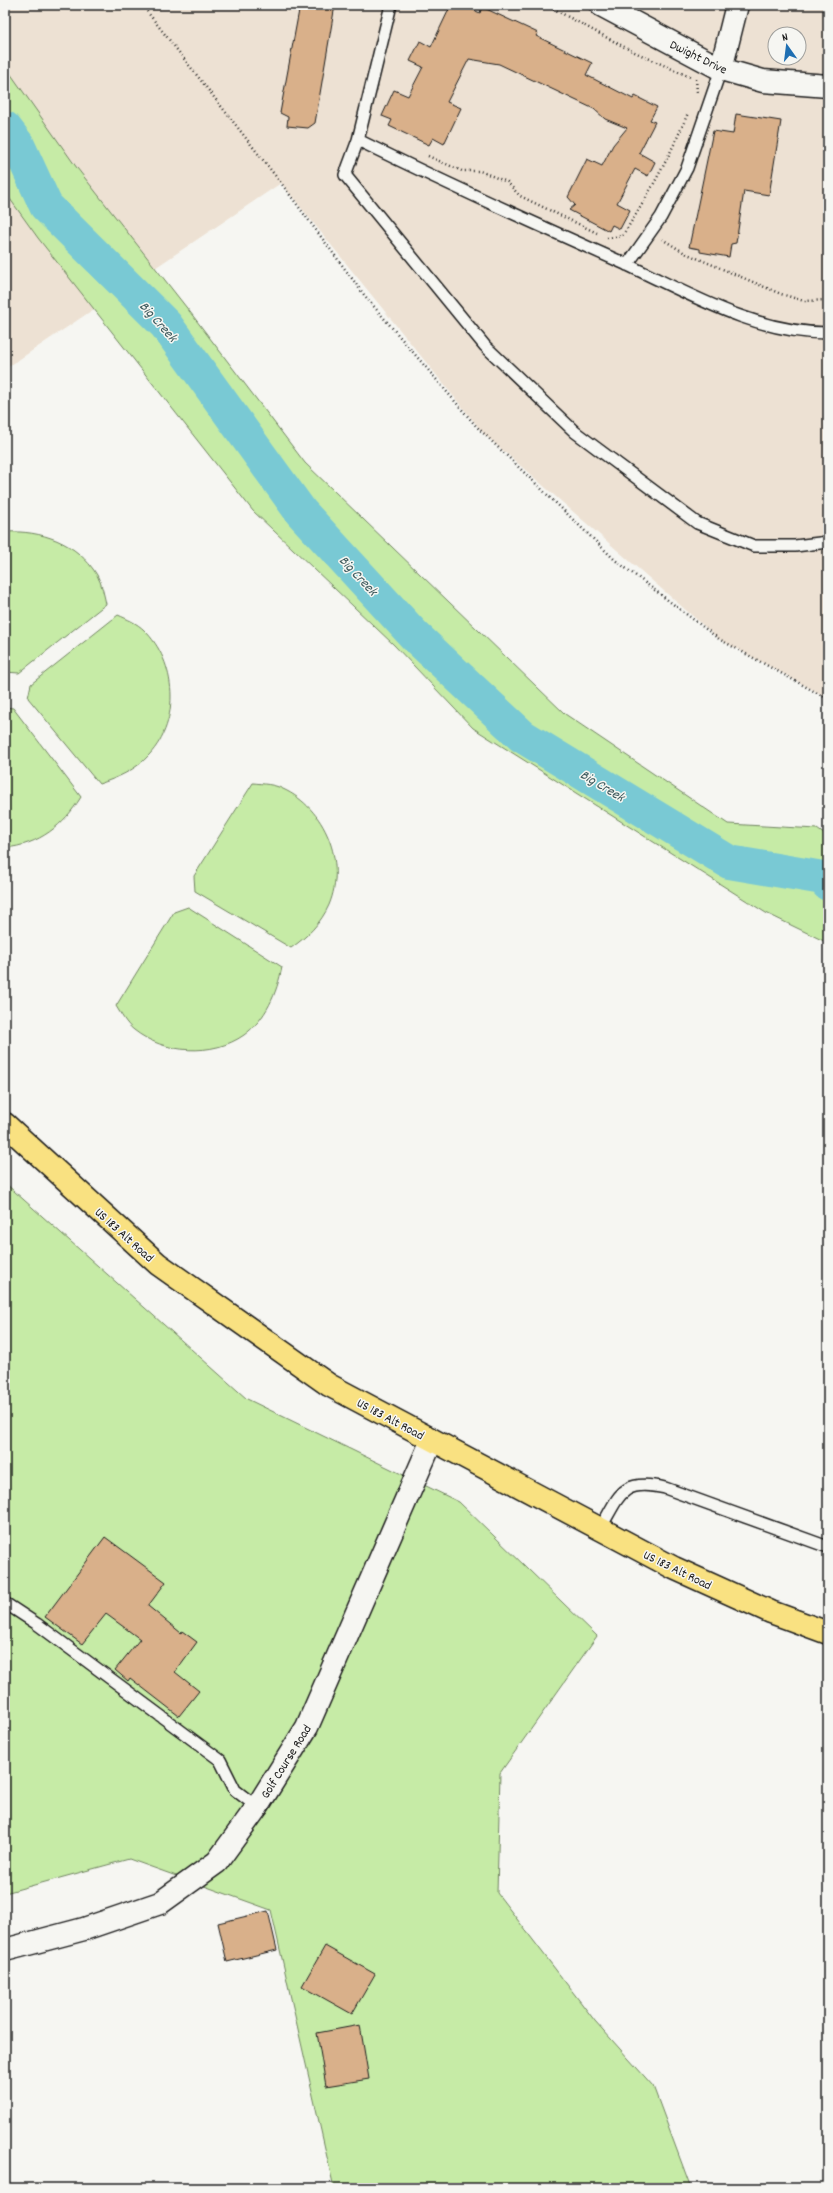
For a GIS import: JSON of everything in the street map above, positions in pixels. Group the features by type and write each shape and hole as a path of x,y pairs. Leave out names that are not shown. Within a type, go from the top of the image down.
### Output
{"highway":[{"name":"US 183 Alt Road","path":"5,1124 158,1264 329,1385 674,1568 771,1612 828,1633"}],"street":[{"name":"Dwight Drive","path":"601,5 722,69 762,81 828,86"},
{"path":"722,69 737,5"},
{"name":"Golf Course Road","path":"5,1950 84,1929 160,1903 217,1862 256,1807 307,1727 432,1440"}],"lane":[{"path":"391,5 358,140 345,175 485,346 574,432 698,523 754,546 795,546 828,542"},
{"path":"627,265 652,230 687,168 722,69"},
{"path":"358,140 443,181 736,316 795,331 828,332"},
{"path":"600,1529 620,1495 628,1488 644,1484 665,1488 828,1547"},
{"path":"5,1603 37,1624 220,1760 235,1790 256,1807"}],"path":[{"path":"142,5 281,183 365,296 476,426 615,560 719,640 828,699"},
{"path":"697,93 696,79 700,58"},
{"path":"427,155 462,171 480,171 507,182 520,196 608,238 622,236 659,176 691,107"},
{"path":"632,221 652,230 664,242 680,250 781,294 804,301 828,300"}],"shaded area":[{"path":"5,5 828,5 828,698 719,639 484,434 281,183 5,369"}],"green space":[{"path":"5,66 77,168 190,312 305,463 565,714 728,824 817,829 828,837 828,943 766,913 473,728 394,645 253,511 38,238 5,192"},
{"path":"5,532 32,533 57,540 69,546 89,564 97,575 102,586 106,604 19,673 5,672"},
{"path":"118,615 132,621 144,630 155,643 163,658 169,675 171,692 170,709 166,726 159,741 149,755 126,773 99,784 28,698 31,684"},
{"path":"5,707 13,708 81,797 67,816 49,832 29,843 5,848"},
{"path":"253,783 276,786 298,798 310,809 321,823 333,854 335,871 334,888 326,912 313,929 291,948 195,891 194,876"},
{"path":"188,907 282,967 274,996 259,1021 244,1035 232,1042 218,1047 189,1050 159,1044 134,1030 124,1019 116,1006 174,912"},
{"path":"5,1183 247,1399 459,1502 597,1636 500,1773 497,1893 595,2021 653,2086 691,2188 334,2188 271,1910 129,1859 5,1893"}],"building":[{"path":"300,5 335,5 315,123 308,128 287,126 288,117 280,113"},
{"path":"451,5 463,5 480,13 482,7 538,33 536,36 592,63 586,75 633,99 635,96 657,107 650,120 655,122 639,153 655,162 648,176 635,169 617,203 630,210 620,229 612,225 609,231 569,210 575,205 568,197 587,159 602,166 613,145 627,128 605,119 594,109 499,64 469,59 447,102 461,108 444,144 433,138 429,145 389,126 392,120 382,116 394,90 408,96 423,67 410,61 420,41 431,47"},
{"path":"736,114 781,121 769,195 744,191 736,243 731,244 729,257 700,252 700,249 689,247 713,131 733,134"},
{"path":"105,1537 166,1582 148,1606 181,1633 182,1631 197,1642 175,1672 199,1691 179,1716 130,1678 128,1681 115,1670 140,1639 106,1614 82,1644 45,1617"},
{"path":"268,1911 277,1950 227,1962 218,1923"},
{"path":"325,1946 375,1974 352,2014 302,1986"},
{"path":"360,2025 369,2079 326,2086 317,2033"}],"waterway":[{"name":"Big Creek","path":"5,128 18,145 46,206 166,325 301,512 415,636 522,736 729,862 823,878 828,884"},
{"path":"823,878 828,862"}]}
